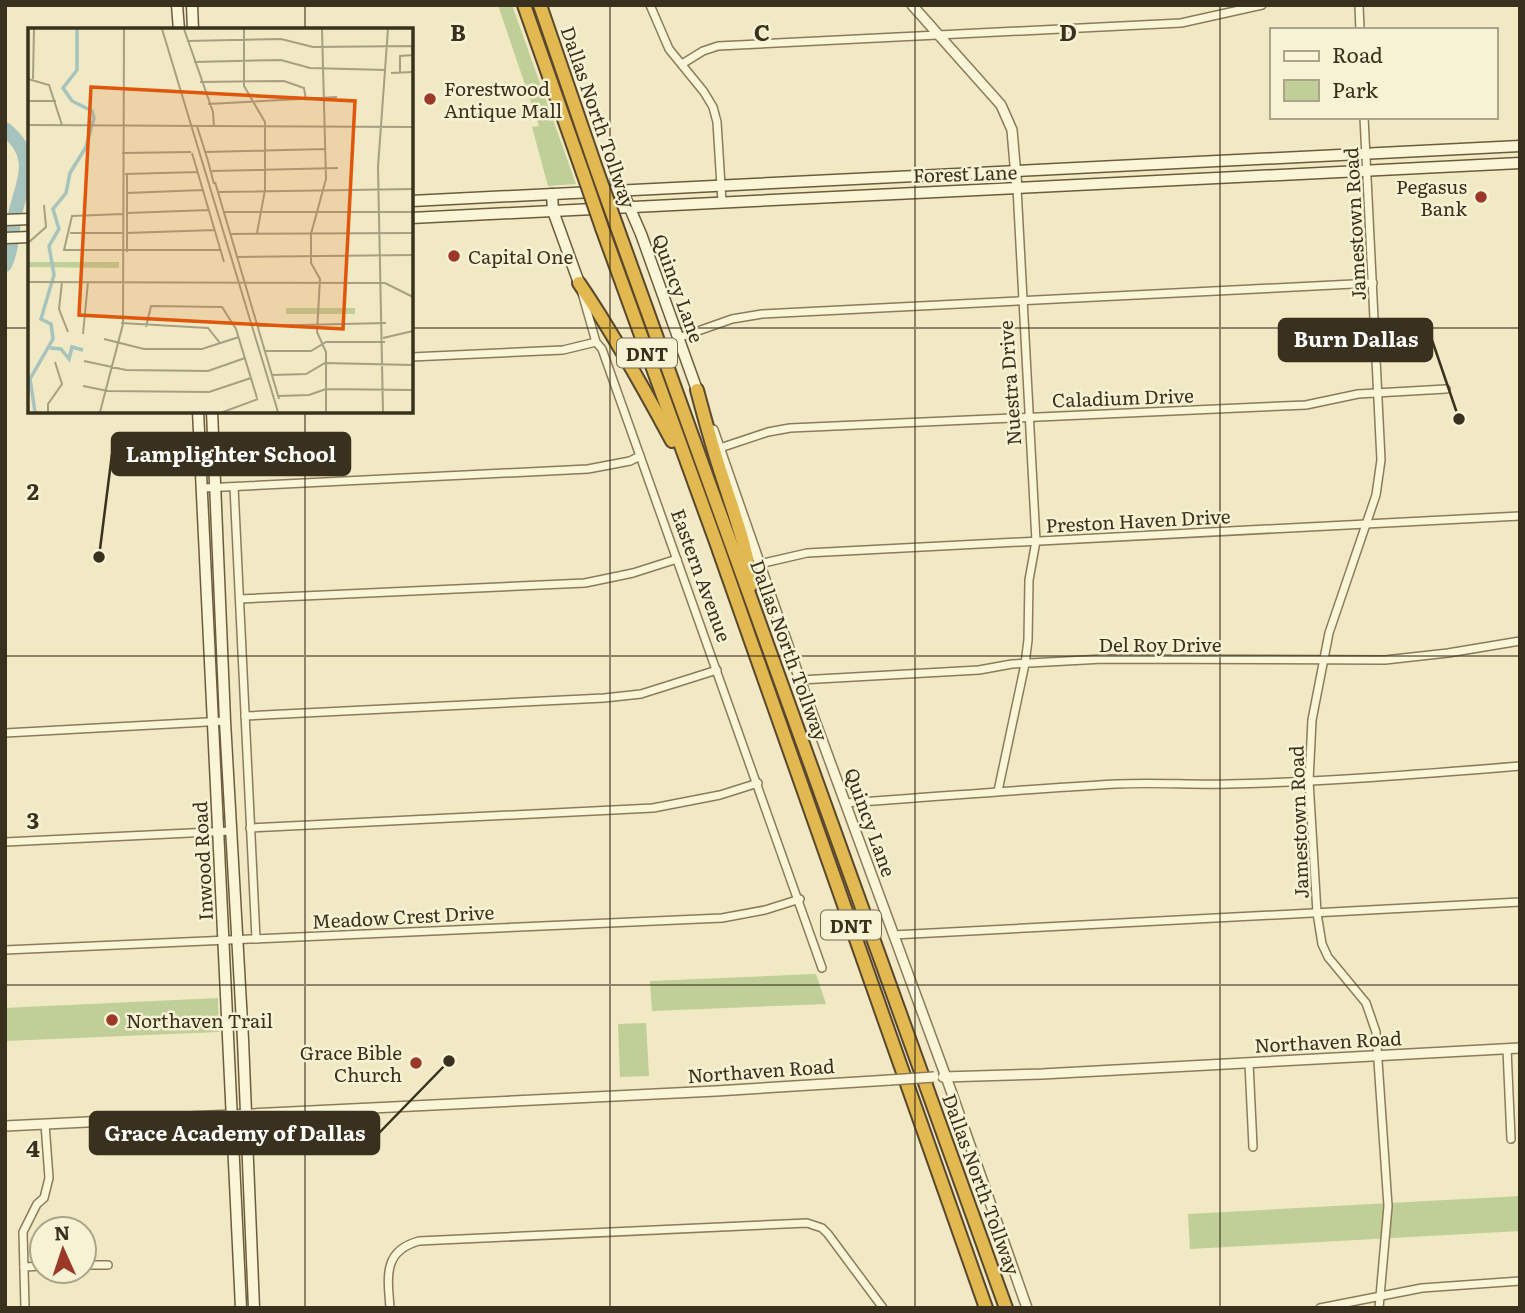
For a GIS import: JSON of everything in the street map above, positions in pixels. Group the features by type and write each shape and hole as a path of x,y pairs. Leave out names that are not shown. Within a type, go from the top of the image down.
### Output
{"highway":[{"name":"Dallas North Tollway","path":"524,5 986,1308"},
{"name":"Dallas North Tollway","path":"540,5 617,227 1006,1308"},
{"path":"579,283 654,406 692,478"},
{"path":"697,390 750,570 753,603"}],"main road":[{"path":"177,5 179,28"},
{"path":"192,5 193,28"},
{"name":"Forest Lane","path":"413,201 1520,146"},
{"path":"1445,149 1446,166"},
{"path":"1210,160 1211,178"},
{"name":"Forest Lane","path":"413,218 1520,163"},
{"path":"918,176 919,192"},
{"path":"824,180 824,197"},
{"name":"Quincy Lane","path":"622,190 641,234 697,390"},
{"name":"Eastern Avenue","path":"552,194 553,211 579,283"},
{"path":"641,234 641,223 646,214 662,206"},
{"path":"5,220 26,220"},
{"path":"5,238 26,237"},
{"name":"Inwood Road","path":"198,413 241,1308"},
{"name":"Inwood Road","path":"212,413 254,1308"},
{"path":"208,625 221,624"}],"street":[{"path":"650,5 662,37 713,107 717,122 722,202"},
{"name":"Nuestra Drive","path":"912,5 1001,105 1012,130 1036,541 1029,580 1025,664 998,791"},
{"path":"682,64 703,51 718,46 1181,23 1262,5"},
{"path":"1359,5 1360,28"},
{"name":"Jamestown Road","path":"1364,119 1380,480 1338,604 1322,662 1312,720 1309,780 1319,931 1325,951 1359,992 1373,1017 1388,1206 1379,1308"},
{"name":"Eastern Avenue","path":"579,283 596,342 602,349 718,670 822,968"},
{"path":"678,338 732,319 762,314 1373,283"},
{"path":"413,358 562,350 596,342"},
{"name":"Caladium Drive","path":"720,448 768,432 790,428 1306,405 1358,394 1446,389"},
{"name":"Quincy Lane","path":"697,390 1027,1308"},
{"path":"202,488 588,469 630,461 640,456"},
{"path":"234,487 256,939"},
{"name":"Preston Haven Drive","path":"759,564 807,553 1520,516"},
{"path":"240,599 585,583 634,573 677,559"},
{"name":"Del Roy Drive","path":"800,680 979,670 1012,664 1103,659 1322,662 1408,658 1520,641"},
{"path":"245,716 604,698 641,694 718,670"},
{"path":"5,733 225,721"},
{"path":"845,803 1119,784 1229,784 1520,766"},
{"path":"250,828 653,808 709,798 758,783"},
{"path":"5,842 231,831"},
{"name":"Meadow Crest Drive","path":"5,950 722,918 765,910 800,899"},
{"path":"893,935 1520,902"},
{"path":"1507,1048 1511,1139"},
{"name":"Northaven Road","path":"5,1126 1520,1048"},
{"path":"1249,1063 1253,1147"},
{"path":"25,1308 23,1231 44,1198 49,1178 45,1124"},
{"path":"390,1308 390,1262 399,1250 419,1241 807,1223 821,1227 828,1234 883,1308"},
{"path":"98,1265 108,1265"},
{"path":"24,1267 28,1267"},
{"path":"1320,1308 1448,1284 1520,1281"}],"green space":[{"path":"498,5 512,5 576,184 548,186 532,127 539,126"},
{"path":"816,974 826,1004 652,1011 650,981"},
{"name":"Northaven Trail","path":"218,998 219,1032 5,1041 5,1008"},
{"path":"646,1023 649,1076 620,1077 618,1024"},
{"path":"1520,1196 1520,1231 1190,1249 1188,1214"}],"waterway":[{"path":"5,129 21,148 26,166 10,252 5,265"}],"place":[{"name":"Forestwood Antique Mall","path":"430,99"},
{"name":"Pegasus Bank","path":"1481,197"},
{"name":"Capital One","path":"454,256"},
{"name":"Burn Dallas","path":"1459,419"},
{"name":"Lamplighter School","path":"99,557"},
{"name":"Northaven Trail","path":"112,1020"},
{"name":"Grace Academy of Dallas","path":"449,1061"},
{"name":"Grace Bible Church","path":"416,1063"}]}
